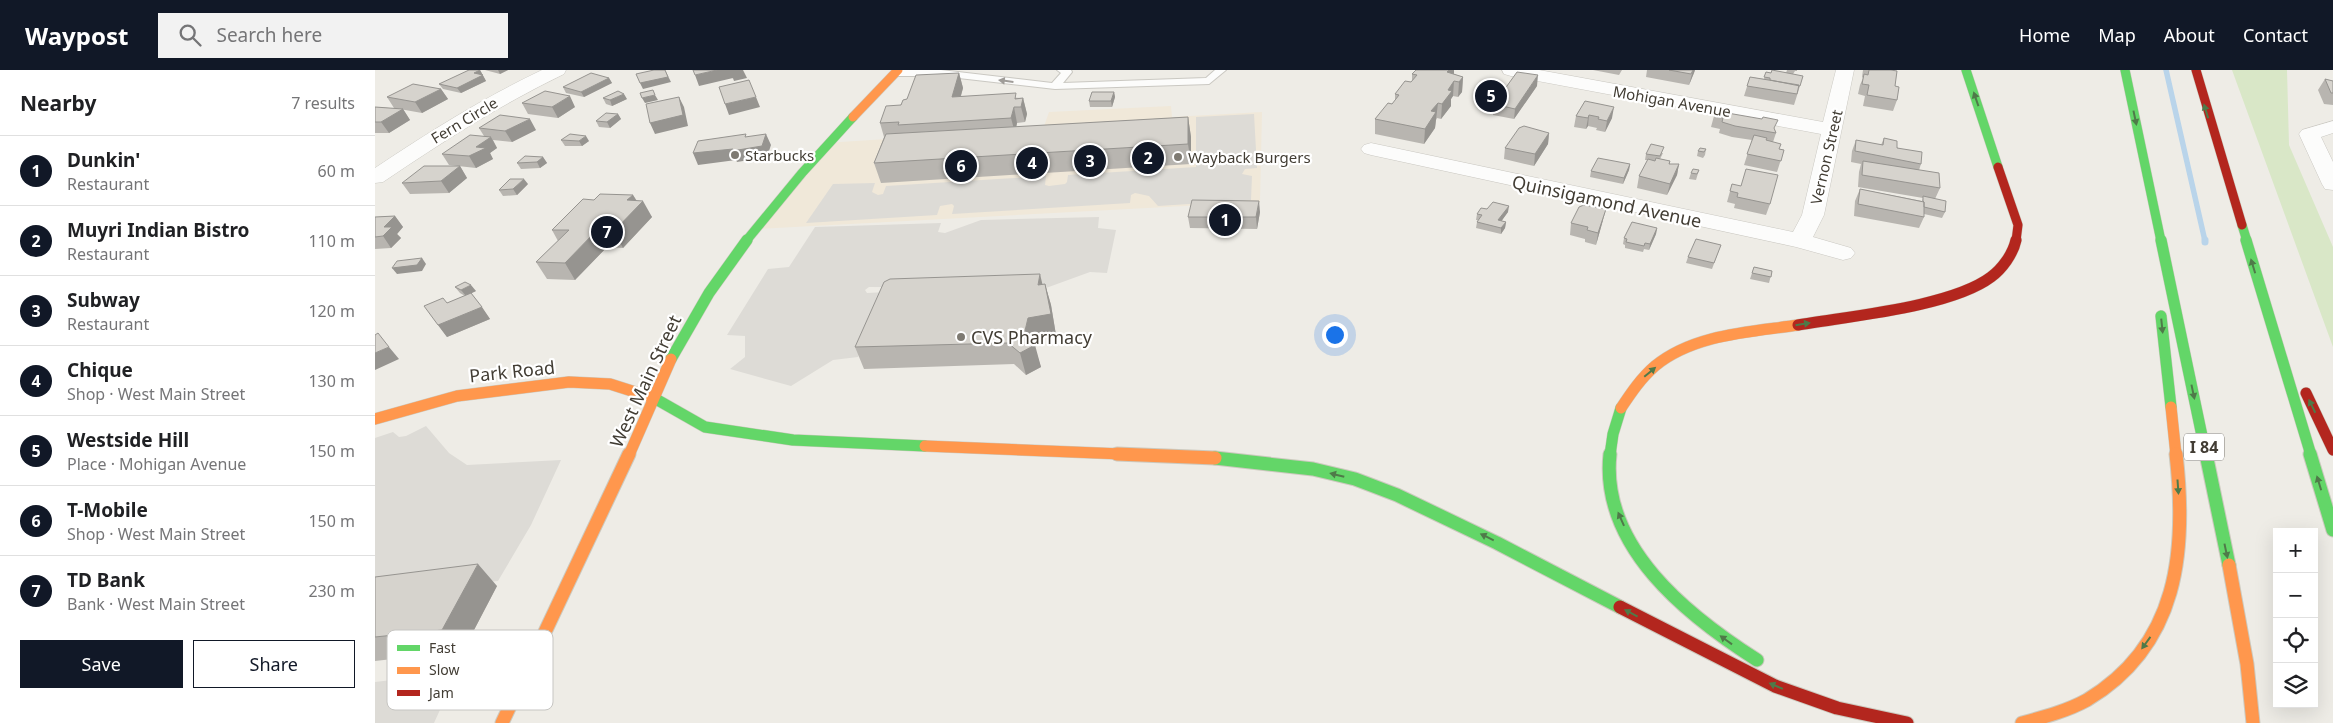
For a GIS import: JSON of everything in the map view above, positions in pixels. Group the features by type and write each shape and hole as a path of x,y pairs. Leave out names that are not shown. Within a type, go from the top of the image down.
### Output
{"main road":[{"path":"1769,668 1729,642 1683,608 1653,576 1634,546 1619,515 1609,484 1608,453 1614,424 1625,400 1643,378 1663,361 1690,348 1721,338 1934,301 1960,294 1983,283 2000,270 2011,257 2018,242 2018,225 1966,70"},
{"name":"I 84","path":"2125,70 2229,566 2247,664 2253,723"},
{"path":"2195,70 2333,530"},
{"path":"878,72 896,72"},
{"name":"West Main Street","path":"546,630 617,482 686,330 755,226 809,162 896,72"},
{"path":"2022,723 2051,715 2094,695 2128,667 2151,636 2168,600 2178,562 2179,489 2147,172"},
{"path":"2267,313 2333,450"},
{"name":"Park Road","path":"375,419 441,398 554,384 594,382 618,386 654,398 705,427 793,440 1212,458 1313,469 1355,479 1397,495 1473,531 1775,686 1837,708 1907,723"},
{"path":"1785,677 1836,702 1913,723"},
{"name":"West Main Street","path":"502,723 508,710"}],"street":[{"name":"Fern Circle","path":"375,177 457,123 513,91 557,70"},
{"name":"Mohigan Avenue","path":"1511,70 1833,130"},
{"name":"Vernon Street","path":"1800,242 1813,215 1845,70"},
{"path":"2333,127 2309,134 2333,184"},
{"name":"Quinsigamond Avenue","path":"1371,149 1843,253"}],"lane":[{"path":"1055,86 1067,72 1062,70"},
{"path":"896,72 941,73 1055,86 1209,81 1221,70"}],"shaded area":[{"path":"1171,106 1172,117 1262,112 1260,202 755,229 825,143 1043,129 1049,112"},
{"path":"1254,114 1257,168 1245,169 1242,174 1252,176 1251,200 1158,206 1149,196 1135,193 1131,195 1130,203 952,214 954,206 952,204 940,206 937,215 806,223 833,184 875,183 872,192 878,195 883,194 886,186 1046,176 1045,185 1049,186 1065,184 1068,175 1196,167 1196,117"},
{"path":"1099,217 1098,228 1116,230 1107,273 1090,272 1046,288 869,287 865,290 867,293 886,292 858,357 833,360 791,386 730,369 745,357 745,336 727,335 768,269 789,267 815,227 941,223 938,232 945,233 981,220"},
{"path":"426,426 449,453 467,465 561,460 531,525 498,581 375,593 375,438 393,432 399,437 406,436"},
{"path":"387,681 387,710 440,710 434,723 375,723 375,682"}],"green space":[{"path":"2232,70 2287,70 2289,145 2333,247 2333,347"}],"building":[{"path":"469,70 480,70 474,73 483,75 457,88 439,84"},
{"path":"654,70 665,70 668,77 640,83 636,74"},
{"path":"693,70 717,70 695,75"},
{"path":"1416,70 1449,70 1447,72 1463,77 1459,82 1454,81 1448,90 1452,91 1442,104 1438,103 1431,111 1436,112 1425,129 1375,119 1388,103 1392,104 1399,95 1395,94 1405,81 1411,82 1417,75 1412,74"},
{"path":"1669,70 1693,70 1691,74"},
{"path":"1772,70 1803,76 1800,86 1764,77 1766,72 1771,73"},
{"path":"1869,70 1897,71 1895,86 1899,87 1897,100 1867,95 1869,85 1862,84 1864,74 1868,75"},
{"path":"1517,72 1538,75 1515,109 1494,104"},
{"path":"591,73 609,78 581,92 563,87"},
{"path":"959,73 952,97 1016,93 1015,99 1023,98 1021,107 1014,107 1011,118 898,125 899,122 880,123 886,106 901,105 903,100 907,99 916,75"},
{"path":"1750,77 1799,85 1797,94 1747,86"},
{"path":"2325,79 2333,81 2333,93 2331,93"},
{"path":"749,80 756,97 725,104 719,87"},
{"path":"413,84 441,89 415,102 387,97"},
{"path":"653,90 655,95 642,98 640,93"},
{"path":"545,91 570,96 552,107 522,103"},
{"path":"618,91 624,94 610,100 603,98"},
{"path":"1092,92 1114,92 1111,101 1089,101"},
{"path":"679,97 683,115 650,123 646,104"},
{"path":"1585,101 1614,107 1607,121 1589,115 1588,118 1576,116"},
{"path":"375,107 403,109 381,122 375,122"},
{"path":"1716,111 1778,120 1774,128 1776,133 1722,122 1723,118 1714,116"},
{"path":"606,113 618,114 607,122 596,121"},
{"path":"500,115 530,119 505,131 479,128"},
{"path":"1188,117 1188,144 874,163 886,134"},
{"path":"1524,126 1549,133 1535,154 1505,148 1519,128"},
{"path":"570,134 586,136 579,141 561,140"},
{"path":"746,134 745,137 766,134 762,146 732,151 733,149 693,153 698,141"},
{"path":"470,135 491,137 476,147 486,148 469,156 442,154"},
{"path":"1754,135 1781,144 1779,149 1784,150 1781,161 1747,154"},
{"path":"1884,138 1897,141 1897,148 1922,152 1921,164 1855,151 1856,140 1883,145"},
{"path":"1651,144 1664,147 1660,156 1646,154"},
{"path":"1700,148 1706,149 1704,152 1698,151"},
{"path":"525,156 543,157 537,162 517,163"},
{"path":"1598,158 1630,164 1624,178 1591,171"},
{"path":"1656,158 1670,161 1669,164 1679,164 1670,184 1639,176 1648,159 1655,161"},
{"path":"1863,161 1939,173 1940,188 1862,175"},
{"path":"424,166 460,166 441,181 402,183"},
{"path":"1693,169 1699,170 1697,174 1691,173"},
{"path":"1746,169 1778,175 1770,204 1737,197 1738,193 1730,191 1732,184 1741,186"},
{"path":"510,179 524,179 513,189 499,190"},
{"path":"1860,189 1924,202 1924,217 1858,204"},
{"path":"600,194 633,195 627,200 643,201 614,231 597,230 565,263 536,262 569,230 552,230 583,199 594,200"},
{"path":"1923,196 1946,201 1945,212 1924,207"},
{"path":"1192,200 1259,201 1256,217 1188,217"},
{"path":"1493,202 1509,206 1498,220 1506,222 1501,228 1477,222 1482,215 1477,214 1481,208 1487,209"},
{"path":"1584,205 1606,209 1598,233 1587,230 1588,227 1571,223 1579,207"},
{"path":"395,216 384,227 392,227 383,236 375,237 375,217"},
{"path":"1632,222 1657,228 1650,244 1645,243 1644,246 1626,242 1627,239 1624,238"},
{"path":"1696,239 1721,245 1714,263 1688,257"},
{"path":"422,258 417,265 392,268 397,261"},
{"path":"1754,267 1772,271 1771,277 1752,273"},
{"name":"CVS Pharmacy","path":"1040,274 1038,285 1045,284 1051,314 1028,318 1024,335 1035,345 1020,353 1008,343 855,347 884,282 890,279"},
{"path":"465,282 471,285 461,290 455,287"},
{"path":"471,293 482,307 438,325 424,306 443,298 447,303"},
{"path":"378,333 389,347 375,353 375,335"},
{"path":"478,564 442,630 387,630 387,636 375,637 375,577"}],"waterway":[{"path":"2166,70 2205,241"}],"traffic: fast":[{"path":"1966,70 1998,167"},
{"path":"2125,70 2229,565"},
{"path":"671,359 709,293 753,231 853,117"},
{"path":"2242,225 2333,530"},
{"path":"2161,316 2171,407"},
{"path":"654,398 705,427 793,440 925,446"},
{"path":"1621,408 1613,434 1610,461 1612,487 1618,512 1629,537 1642,560 1658,582 1677,601 1705,625 1757,660"},
{"path":"1215,458 1313,469 1355,479 1397,495 1497,543 1620,607"}],"traffic: slow":[{"path":"853,117 898,70"},
{"path":"1621,408 1649,372 1675,353 1691,346 1727,336 1798,325"},
{"path":"546,630 617,482 671,359"},
{"path":"375,419 457,396 569,382 610,384 654,398"},
{"path":"2022,723 2071,707 2105,688 2138,655 2162,614 2177,570 2181,530 2180,495 2171,407"},
{"path":"925,446 1215,458"},
{"path":"2229,565 2247,664 2253,723"},
{"path":"502,723 508,710"}],"traffic: jam":[{"path":"2196,70 2242,225"},
{"path":"1798,325 1934,301 1965,291 1991,277 2010,256 2016,242 2018,225 1998,167"},
{"path":"2306,393 2333,450"},
{"path":"1620,607 1775,686 1837,708 1907,723"}],"place":[{"name":"Westside Hill","path":"1491,96"},
{"name":"Starbucks","path":"735,155"},
{"name":"Wayback Burgers","path":"1178,157"},
{"name":"Muyri Indian Bistro","path":"1148,158"},
{"name":"Subway","path":"1090,161"},
{"name":"Chique","path":"1032,163"},
{"name":"T-Mobile","path":"961,166"},
{"name":"Dunkin'","path":"1225,220"},
{"name":"TD Bank","path":"607,232"},
{"name":"CVS Pharmacy","path":"961,337"}]}
